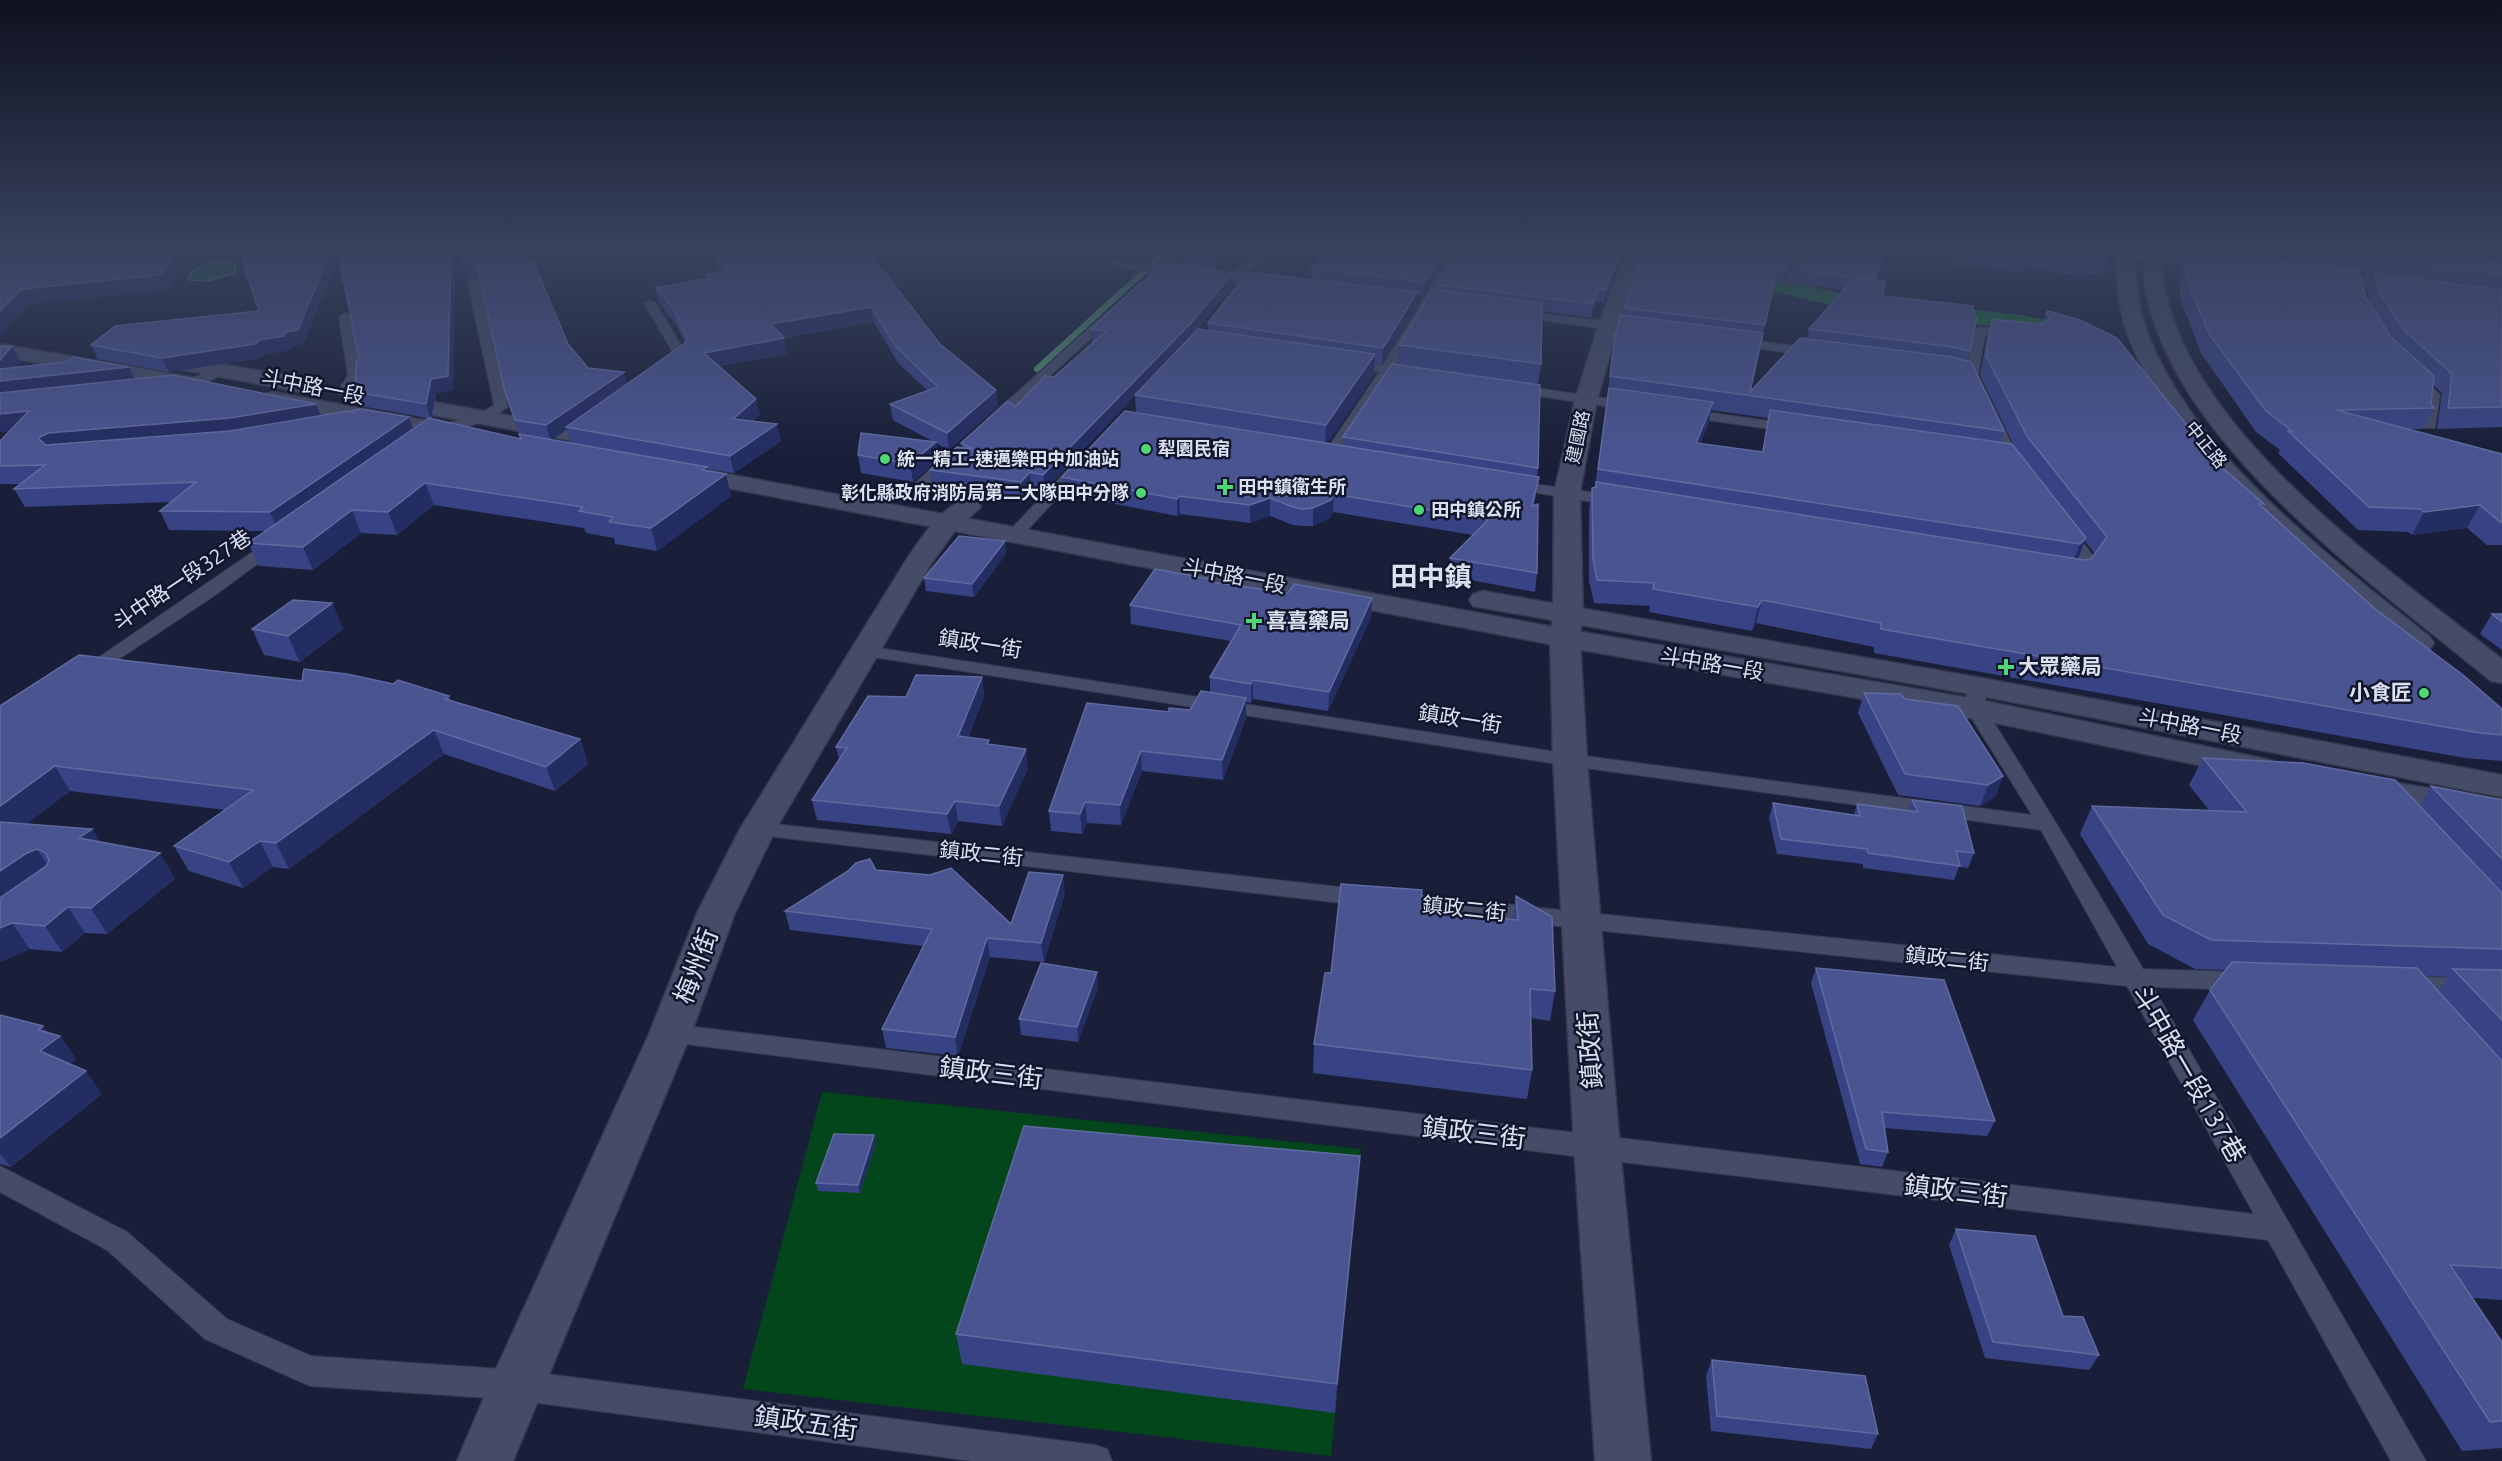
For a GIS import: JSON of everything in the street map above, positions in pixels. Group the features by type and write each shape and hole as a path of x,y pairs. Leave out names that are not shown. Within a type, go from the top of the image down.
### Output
{"street":[{"name":"建國路","path":"1566,626 1567,493 1586,400 1611,315"},
{"name":"中正路","path":"2132,315 2147,356 2182,414 2239,485 2331,572 2436,657"},
{"name":"中正路","path":"2161,315 2178,361 2205,401 2252,459 2320,527 2502,674"},
{"name":"斗中路一段","path":"0,331 576,434 627,454 426,436 377,418 0,350"},
{"path":"2155,371 2187,374"},
{"name":"斗中路一段","path":"662,460 1566,626 1976,698 2502,786"},
{"name":"斗中路一段","path":"796,484 909,496 958,514"},
{"name":"梅州街","path":"486,1461 516,1384 670,1034 716,913 758,829 918,563 958,514"},
{"name":"鎮政街","path":"1566,626 1570,760 1581,922 1623,1461"},
{"name":"斗中路一段","path":"1976,698 2287,773"},
{"path":"2345,785 2502,811"}],"lane":[{"path":"426,436 482,418 501,407 480,315"},
{"path":"655,376 682,357 657,315"},
{"path":"981,432 1109,315"},
{"path":"1330,455 1420,315"},
{"path":"1523,315 1641,330"},
{"path":"344,393 354,375 345,317"},
{"path":"2025,478 2005,458 1972,375 1980,331 2036,336"},
{"path":"1719,340 1833,354"},
{"path":"1331,361 1422,374"},
{"path":"2402,366 2433,395 2430,425"},
{"path":"146,389 192,384 221,370"},
{"path":"1956,371 1972,375"},
{"path":"1504,387 1645,408"},
{"path":"1669,411 1810,431"},
{"path":"332,426 377,418"},
{"path":"909,496 963,448"},
{"path":"1021,527 1091,454"},
{"path":"1496,482 1636,504"},
{"path":"2053,572 2076,575 2089,561 2054,515"},
{"name":"斗中路一段327巷","path":"69,683 208,592 293,531"},
{"name":"鎮政一街","path":"866,651 1570,760 2048,824"},
{"name":"斗中路一段137巷","path":"1976,698 2409,1461"},
{"path":"2379,792 2402,817"},
{"name":"鎮政二街","path":"758,829 1581,922 2134,978 2264,981"},
{"path":"2427,1010 2393,985 2502,989"},
{"name":"鎮政三街","path":"670,1034 2277,1229"},
{"name":"鎮政五街","path":"0,1178 117,1241 216,1329 310,1371 516,1384 1095,1461"}],"shaded area":[{"path":"822,1092 1361,1149 1331,1456 743,1389"}],"building":[{"path":"219,315 304,315 298,330 286,332 284,336 259,340 255,344 162,358 91,345 115,326"},
{"path":"350,315 449,315 448,376 431,379 426,404 355,392 356,364 359,359"},
{"path":"488,315 556,315 568,344 588,368 624,372 546,425 515,420 505,392"},
{"path":"676,315 823,315 771,324 784,338 704,353 756,399 733,419 777,424 730,456 566,427 688,341"},
{"path":"876,315 918,315 939,343 996,390 947,433 890,404 938,387 896,347"},
{"path":"1106,315 1198,315 1043,475 1030,472 1021,482 930,470 957,447 973,449 961,443 1008,401 1015,407 1045,376 1054,377 1106,331 1091,329"},
{"path":"1214,315 1403,315 1383,348 1208,323"},
{"path":"1417,315 1542,315 1541,364 1399,345"},
{"path":"1621,315 1763,333 1750,392 1800,338 1953,357 1971,362 2004,431 1610,376 1615,335"},
{"path":"1684,315 1767,315 1765,325"},
{"path":"1821,315 1977,317 1970,351 1809,329"},
{"path":"2048,315 2063,315 2080,320 2117,338 2218,464 2264,504 2259,504 2374,608 2463,675 2502,709 2502,735 1881,629 1881,623 1762,600 1758,607 1653,589 1654,583 1597,580 1593,558 1592,488 1596,487 1596,482 2084,560 2091,559 2107,537 2027,436 1986,356 1992,319 2042,324 2050,318"},
{"path":"2201,315 2377,315 2390,336 2434,376 2431,404 2434,408 2336,410 2502,454 2502,522 2480,505 2424,512 2420,509 2369,507 2288,431 2292,431 2266,411 2209,334"},
{"path":"2394,315 2502,315 2502,407 2448,408 2452,374 2403,329"},
{"path":"1198,329 1375,354 1326,425 1135,395"},
{"path":"12,346 0,360 0,347"},
{"path":"73,357 129,367 0,381 0,369 66,362"},
{"path":"1392,364 1540,385 1538,468 1343,437"},
{"path":"173,375 316,404 230,418 48,433 38,438 46,445 230,431 361,409 409,417 270,512 160,511 196,482 14,489 45,465 0,466 0,441 29,411 0,414 0,393"},
{"path":"1609,388 1713,402 1696,443 1763,452 1770,410 2012,444 2086,538 2080,544 1598,469"},
{"path":"1125,411 1539,477 1532,506 1538,504 1537,573 1450,558 1488,520 1334,494 1331,500 1313,508 1303,509 1270,498 1250,505 1179,496 1177,499 1062,477"},
{"path":"429,418 521,439 519,434 707,467 703,470 726,474 651,528 609,522 613,517 579,511 583,507 425,483 388,512 352,510 303,547 248,543"},
{"path":"861,433 936,442 910,464 858,455"},
{"path":"959,536 1005,541 972,584 924,578"},
{"path":"1155,569 1214,580 1212,582 1288,593 1294,584 1372,598 1329,692 1253,680 1251,684 1210,677 1241,625 1130,605"},
{"path":"293,600 332,603 288,636 252,629"},
{"path":"2492,614 2502,614 2502,622"},
{"path":"79,655 302,681 304,669 347,674 393,684 398,680 449,696 445,699 580,739 546,767 434,730 276,843 260,841 229,862 174,846 253,790 55,766 0,806 0,706"},
{"path":"916,675 982,677 958,736 989,740 987,744 1026,749 999,806 955,801 947,814 812,800 847,748 836,747 868,696 906,697"},
{"path":"1201,691 1246,698 1222,760 1141,751 1120,805 1085,802 1080,814 1049,811 1087,703 1169,712 1169,708 1190,710"},
{"path":"1864,693 1900,694 1905,699 1958,706 2003,776 1988,785 1905,774"},
{"path":"2203,758 2303,763 2395,780 2502,893 2502,949 2211,940 2163,915 2092,806 2247,812"},
{"path":"2431,786 2502,800 2502,859"},
{"path":"1912,800 1962,806 1974,853 1956,851 1960,866 1868,853 1867,849 1781,839 1773,803 1860,816 1857,804 1918,812"},
{"path":"0,822 92,829 79,838 160,853 91,908 68,907 45,926 12,923 0,928 0,898 46,866 49,861 46,853 37,849 0,871"},
{"path":"870,859 876,870 930,875 951,868 1011,924 1029,872 1063,875 1041,943 987,938 955,1037 882,1029 932,929 785,911 848,871 856,863"},
{"path":"1341,884 1422,890 1421,910 1518,920 1516,896 1552,917 1555,991 1530,989 1532,1070 1314,1044 1325,973 1331,973"},
{"path":"2232,962 2417,968 2502,1061 2502,1268 2450,1265 2502,1342 2502,1421 2490,1422 2210,990"},
{"path":"1041,963 1097,972 1077,1027 1019,1019"},
{"path":"1816,968 1944,980 1995,1121 1882,1112 1888,1152 1866,1149"},
{"path":"2453,969 2502,970 2502,1020"},
{"path":"0,1015 43,1026 39,1030 60,1036 40,1051 86,1071 0,1138"},
{"path":"1024,1126 1360,1156 1337,1384 956,1334"},
{"path":"834,1134 874,1135 858,1185 816,1183"},
{"path":"1956,1229 2035,1236 2063,1316 2083,1317 2099,1355 1993,1342"},
{"path":"1712,1360 1865,1376 1878,1434 1717,1416"}],"waterway":[{"path":"1037,369 1096,315"},
{"path":"1963,315 2020,322 2078,333"}],"place":[{"name":"犁園民宿","path":"1146,449"},
{"name":"統一精工-速邁樂田中加油站","path":"885,459"},
{"name":"田中鎮衛生所","path":"1225,487"},
{"name":"彰化縣政府消防局第二大隊田中分隊","path":"1141,493"},
{"name":"田中鎮公所","path":"1419,510"},
{"name":"喜喜藥局","path":"1254,621"},
{"name":"大眾藥局","path":"2006,667"},
{"name":"小食匠","path":"2424,693"}],"district":[{"name":"田中鎮","path":"1431,577"}]}
